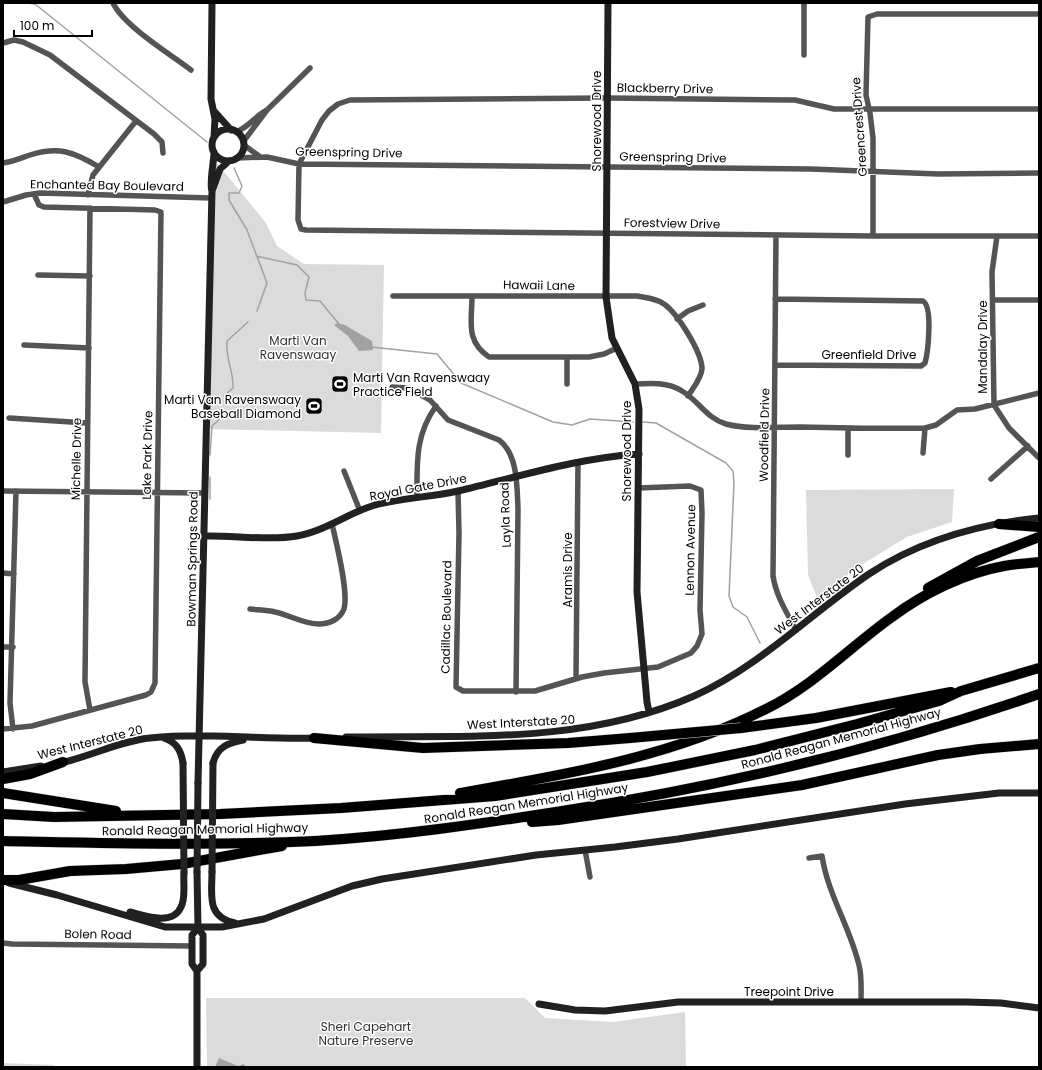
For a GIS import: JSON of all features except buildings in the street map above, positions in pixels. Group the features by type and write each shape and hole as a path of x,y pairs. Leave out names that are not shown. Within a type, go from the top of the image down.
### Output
{"highway":[{"path":"999,524 1039,527"},
{"path":"913,602 919,594 959,570 1001,550 1039,537"},
{"path":"400,803 515,784 618,762 710,735 768,709 816,678 891,617 913,602 932,592 984,571 1004,566 1039,562"},
{"name":"Ronald Reagan Memorial Highway","path":"3,814 54,817 266,812 496,796 648,772 811,736 939,701 961,691 1039,668"},
{"path":"314,738 423,748 568,743 741,728 816,718 945,692 961,691"},
{"name":"Ronald Reagan Memorial Highway","path":"3,841 135,844 313,841 462,827 644,798 785,768 918,733 1039,694"},
{"path":"462,827 558,820 745,794 802,785 938,755 980,749 1039,744"},
{"path":"3,779 30,774 63,762"},
{"path":"3,793 143,816"},
{"path":"3,881 19,880 70,871 126,869 182,864 313,841"}],"street":[{"path":"113,3 117,11 127,21 191,70"},
{"path":"212,3 211,99 215,126 212,147 214,152 221,159 233,160 240,155 243,143 267,110 310,68"},
{"name":"Shorewood Drive","path":"608,3 606,297 608,319 612,338 635,384 639,409 637,592 649,712"},
{"path":"804,3 804,55"},
{"name":"Greencrest Drive","path":"872,236 874,172 873,138 870,109 866,95 868,17 877,14 1039,14"},
{"path":"3,43 14,40 32,46 54,58 160,139 163,153"},
{"name":"Blackberry Drive","path":"306,230 299,226 299,164 322,120 329,111 338,104 350,100 608,98 795,100 834,109 1039,109"},
{"path":"213,109 243,143"},
{"path":"214,137 222,131 234,131 246,128 260,113 267,110"},
{"path":"88,195 93,175 136,120"},
{"name":"Greenspring Drive","path":"243,143 259,156"},
{"path":"3,163 43,152 58,150 78,155 99,167"},
{"name":"Bowman Springs Road","path":"198,928 198,736 210,186 214,167 214,152"},
{"name":"Greenspring Drive","path":"233,160 259,156 299,164 811,169 874,172 1039,173"},
{"name":"Bowman Springs Road","path":"211,194 220,169 233,160"},
{"path":"34,194 39,205 90,208"},
{"name":"Enchanted Bay Boulevard","path":"3,202 34,194 211,194"},
{"name":"Lake Park Drive","path":"90,208 155,210 161,212 155,683 151,692 146,695 90,710"},
{"name":"Michelle Drive","path":"90,208 84,682 90,710"},
{"name":"Forestview Drive","path":"306,230 872,236 1039,236"},
{"name":"Woodfield Drive","path":"776,235 773,576 779,598 796,630"},
{"name":"Mandalay Drive","path":"997,236 993,260 994,405 1009,428 1039,458"},
{"path":"38,275 90,276"},
{"name":"Hawaii Lane","path":"393,296 637,296 653,299 663,303 677,318 700,356 702,368 700,378 688,396"},
{"path":"472,296 474,342 480,351 489,357 589,357 604,354 617,348"},
{"name":"Greenfield Drive","path":"775,299 923,301 926,304 928,329 927,357 924,364 776,364"},
{"path":"993,300 1039,300"},
{"path":"677,318 688,311 703,305"},
{"path":"24,345 89,348"},
{"path":"567,357 567,384"},
{"path":"635,384 658,383 671,386 683,391 707,414 725,424 754,427 924,428 936,425 957,410 975,409 1039,393"},
{"name":"Layla Road","path":"392,386 407,388 416,392 436,406 448,420 496,439 505,445 515,477 518,509 516,692"},
{"path":"417,498 419,440 428,416 436,406"},
{"path":"9,418 87,422"},
{"path":"848,428 848,455"},
{"path":"923,453 924,428"},
{"path":"991,479 1028,446"},
{"name":"Royal Gate Drive","path":"203,536 295,537 323,529 360,511 390,502 458,491 609,456 639,454"},
{"name":"Aramis Drive","path":"576,678 578,462"},
{"path":"344,471 360,511"},
{"name":"Lennon Avenue","path":"638,488 690,486 701,490 700,610 702,634 694,650"},
{"path":"3,491 204,493"},
{"path":"13,729 10,703 13,647 16,491"},
{"name":"Cadillac Boulevard","path":"458,491 456,687 463,691 535,691 576,678 604,673 658,668 694,650"},
{"name":"West Interstate 20","path":"3,772 63,762 120,744 162,737 485,737 536,735 583,729 613,723 693,696 722,681 770,651 840,595 871,573 899,558 940,539 999,524 1039,518"},
{"path":"250,609 276,612 290,618 319,624 331,622 340,615 344,606 345,595 332,524"},
{"path":"3,573 14,574"},
{"path":"3,647 13,647"},
{"path":"3,729 13,729 40,724 90,710"},
{"path":"110,911 129,912 166,919 176,914 181,907 184,873 183,763 177,746 171,740 162,737"},
{"path":"239,924 223,920 214,911 212,900 213,763 219,750 226,745 257,738"},
{"path":"3,881 57,895 165,927 198,928 239,924 279,914 368,882 536,854 678,839 905,804 999,793 1039,793"},
{"path":"585,850 590,877"},
{"path":"810,858 822,856 826,880 857,958 860,975 861,1002"},
{"path":"197,1067 197,971 192,964 192,935 198,928"},
{"path":"197,971 203,964 203,935 198,928"},
{"name":"Bolen Road","path":"3,943 192,946"},
{"name":"Treepoint Drive","path":"539,1004 575,1010 605,1011 678,1002 966,1002 1000,1003 1039,1008"}],"green space":[{"name":"Marti Van Ravenswaay","path":"216,162 266,223 277,246 304,264 384,265 381,433 206,429"},
{"path":"954,489 952,522 907,537 856,568 818,600 808,575 806,490"},
{"name":"Sheri Capehart Nature Preserve","path":"206,998 525,998 545,1018 613,1022 685,1012 686,1067 207,1067"},
{"path":"3,1063 54,1065 54,1067 3,1067"}],"shaded area":[{"path":"337,323 345,325 372,341 373,350 359,351 348,336 334,325"},
{"path":"219,1058 238,1066 244,1064 246,1067 215,1067"}],"waterway":[{"path":"27,3 35,4 207,142"},
{"path":"234,168 242,186 239,193 229,193 229,200 247,230 267,283 257,311"},
{"path":"256,256 297,265 309,277 305,293 306,300 320,301 339,324"},
{"path":"224,396 233,388 227,353 227,341 248,322"},
{"path":"371,347 437,354 461,383 553,422 572,425 590,419 633,422"},
{"path":"210,455 212,426 222,417"},
{"path":"643,422 656,423 726,463 733,471 734,483 729,596 733,607 747,617 760,643"},
{"path":"210,477 210,499"}],"place":[{"name":"Marti Van Ravenswaay Practice Field","path":"340,384"},
{"name":"Marti Van Ravenswaay Baseball Diamond","path":"314,406"}]}
